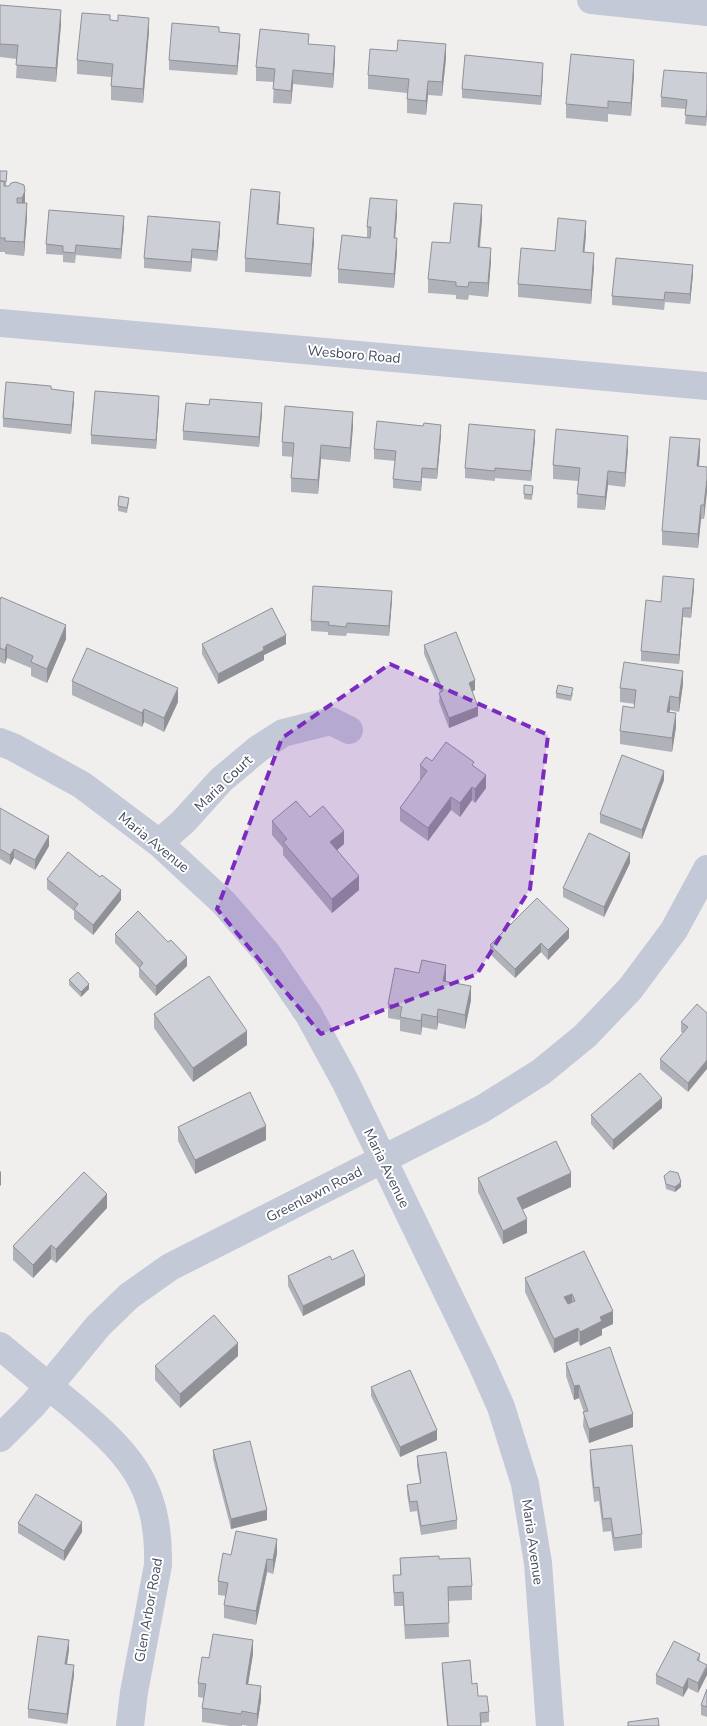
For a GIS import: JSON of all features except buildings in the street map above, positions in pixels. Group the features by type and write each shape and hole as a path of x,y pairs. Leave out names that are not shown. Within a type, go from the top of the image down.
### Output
{"street":[{"path":"591,0 707,12"},
{"name":"Wesboro Road","path":"0,323 707,386"},
{"name":"Maria Court","path":"159,843 183,822 221,780 258,748 283,733 331,721 349,730"},
{"name":"Maria Avenue","path":"0,742 13,747 82,786 159,843 224,902 266,952 309,1015 345,1081 497,1398 525,1484 538,1563 550,1726"},
{"name":"Greenlawn Road","path":"0,1438 48,1386 98,1326 123,1302 170,1267 482,1109 541,1072 585,1036 630,989 674,930 707,868"},
{"name":"Glen Arbor Road","path":"0,1346 116,1444 141,1478 153,1510 159,1543 158,1565 134,1692 130,1726"}],"highlighted area":[{"path":"390,664 548,735 530,889 477,974 321,1034 217,909 282,738"}]}
